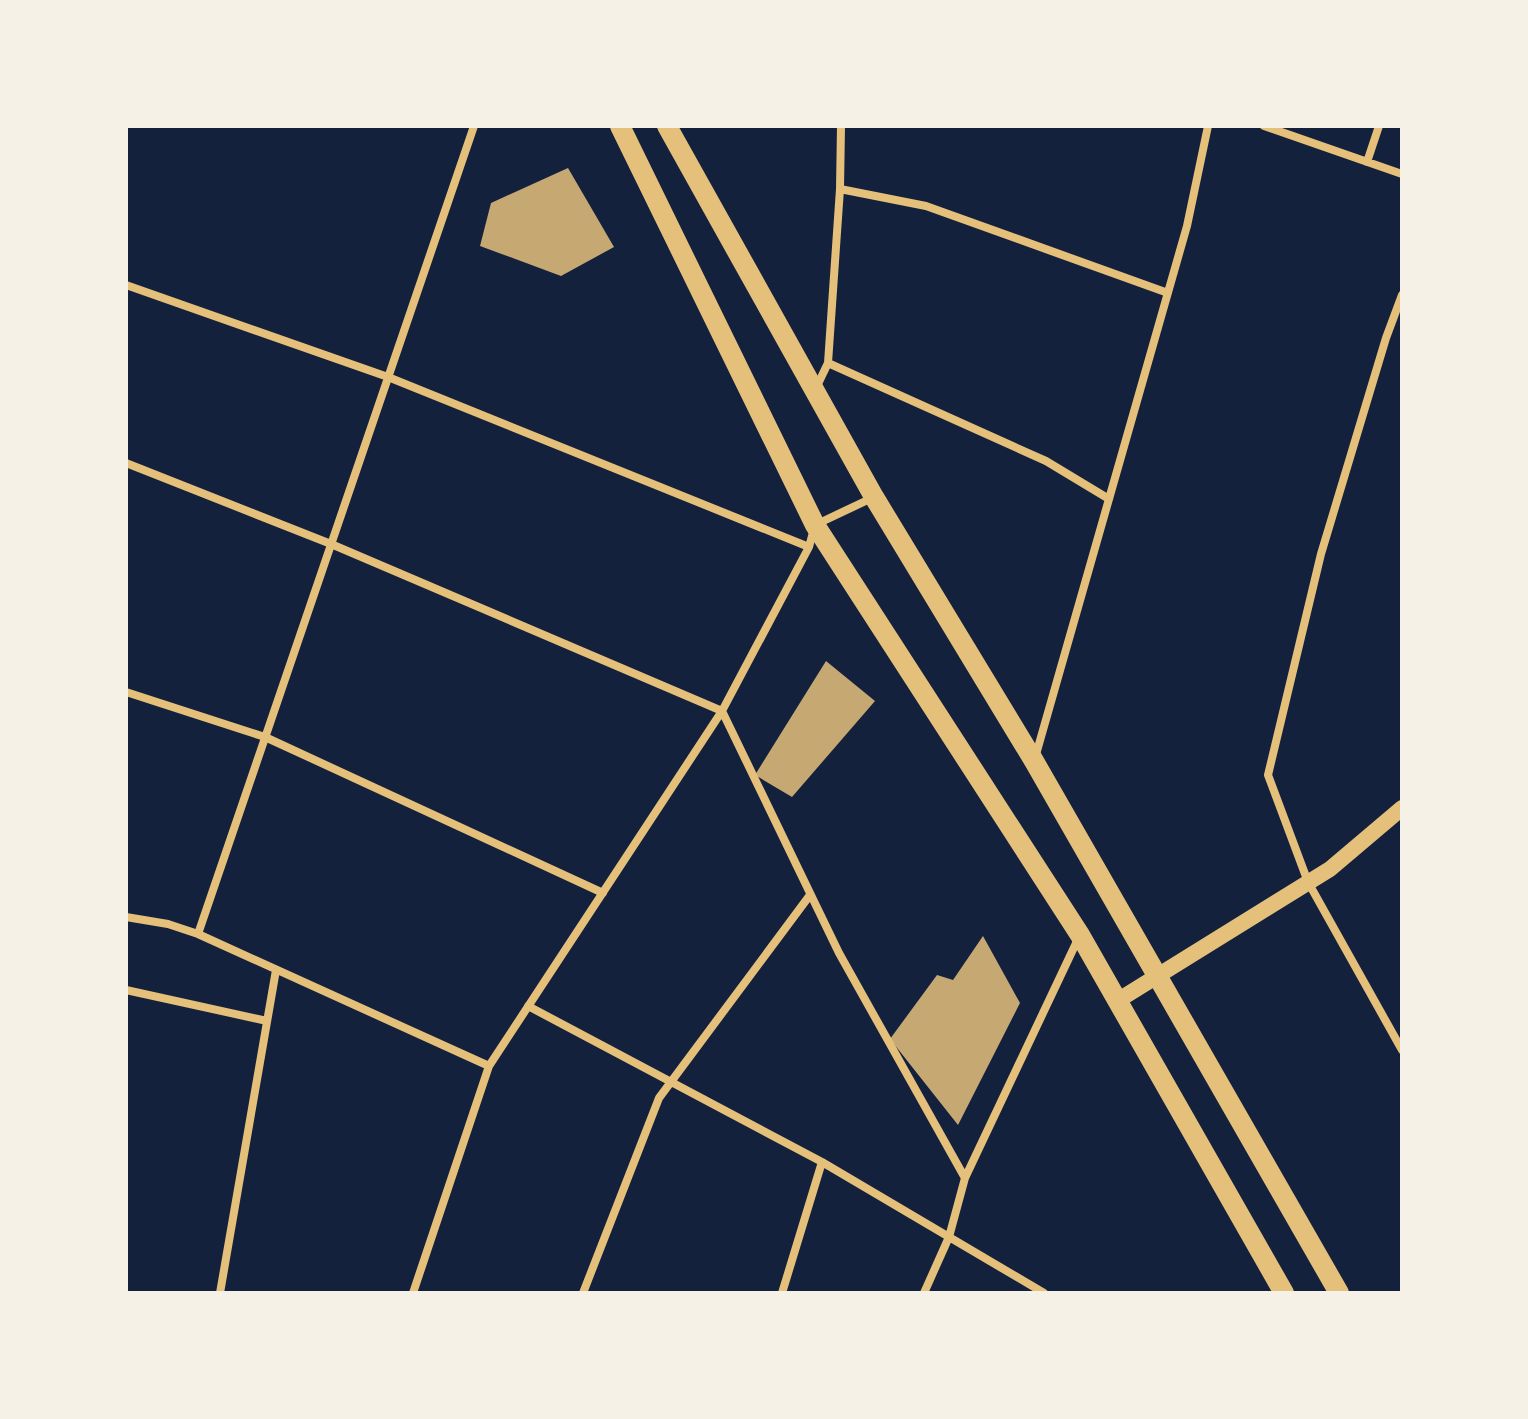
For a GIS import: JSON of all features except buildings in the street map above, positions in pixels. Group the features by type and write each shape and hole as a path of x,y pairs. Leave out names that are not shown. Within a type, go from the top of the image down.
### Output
{"main road":[{"path":"620,126 815,525 1080,935 1284,1293"},
{"path":"667,126 874,497 1034,761 1339,1293"},
{"path":"1117,1001 1330,869 1402,808"}],"street":[{"path":"198,934 474,126"},
{"path":"815,390 828,363 840,189 841,126"},
{"path":"1034,761 1187,226 1208,126"},
{"path":"1264,126 1402,174"},
{"path":"1367,162 1379,126"},
{"path":"840,189 926,206 1168,293"},
{"path":"126,285 388,377 809,547"},
{"path":"1402,295 1386,338 1321,554 1268,775 1308,882 1402,1050"},
{"path":"828,363 1046,461 1109,499"},
{"path":"126,463 331,544 722,711 839,953 965,1178"},
{"path":"413,1293 489,1066 722,711 809,547 815,525 874,497"},
{"path":"126,692 265,737 603,893"},
{"path":"583,1293 659,1098 810,895"},
{"path":"126,917 168,924 198,934 489,1066"},
{"path":"924,1293 949,1237 965,1178 1080,935"},
{"path":"220,1293 276,970"},
{"path":"126,990 267,1021"},
{"path":"528,1006 822,1162 1044,1293"},
{"path":"782,1293 822,1162"}]}
